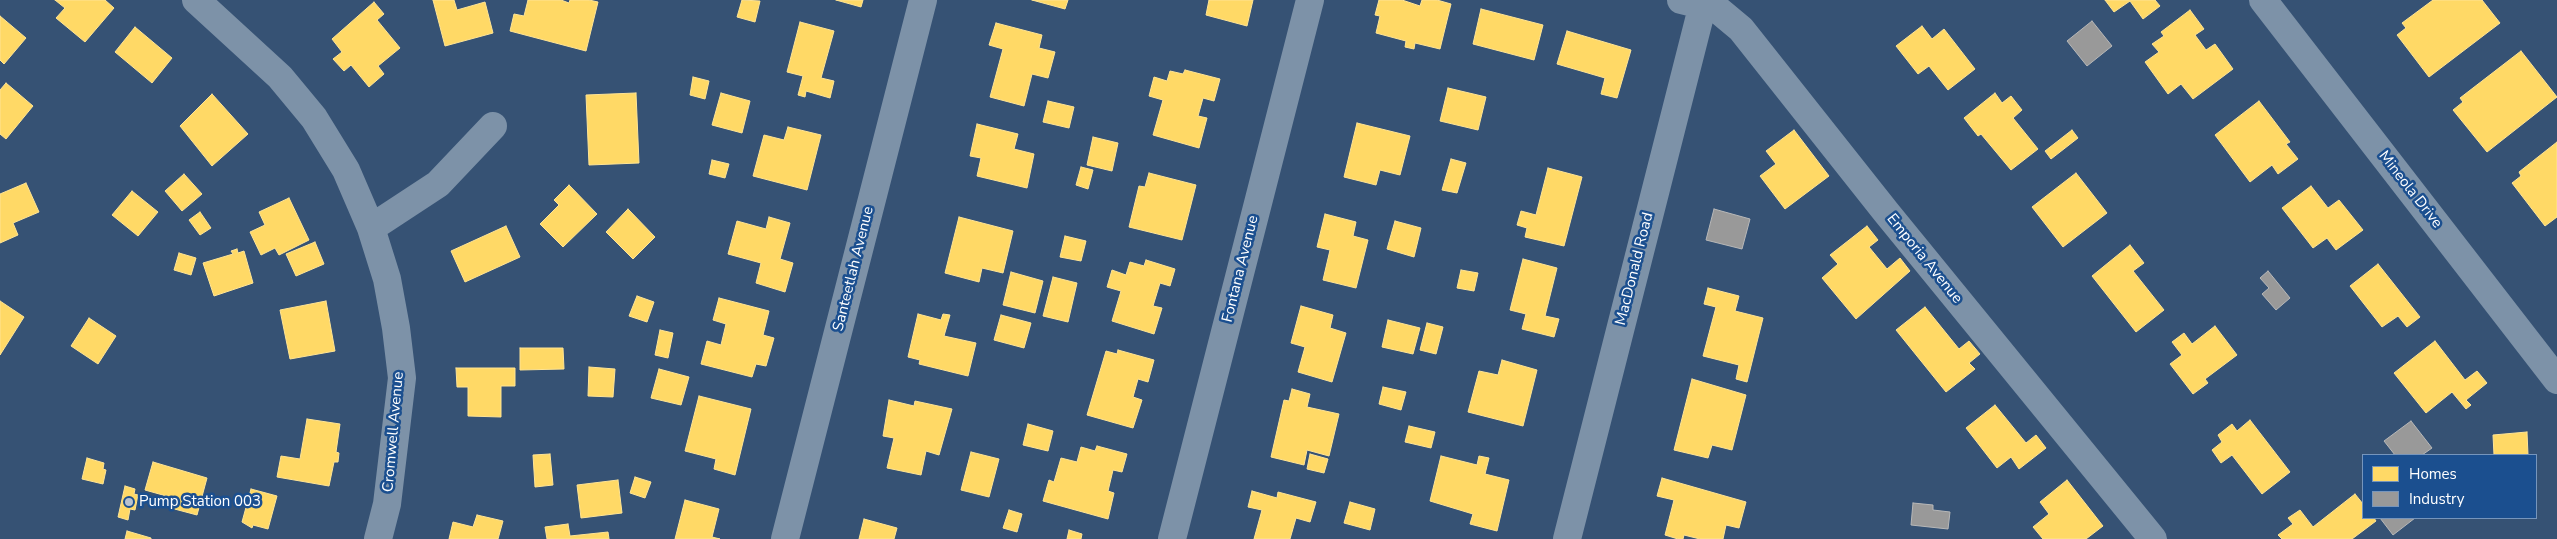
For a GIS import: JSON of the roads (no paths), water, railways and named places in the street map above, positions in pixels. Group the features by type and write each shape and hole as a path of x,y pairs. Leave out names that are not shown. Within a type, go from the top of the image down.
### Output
{"street":[{"name":"Cromwell Avenue","path":"196,0 280,77 314,118 346,170 371,228 387,279 396,328 402,378 387,504 378,539"},
{"name":"Santeetlah Avenue","path":"785,539 923,0"},
{"name":"Fontana Avenue","path":"1172,539 1310,0"},
{"name":"Mineola Drive","path":"2263,0 2557,380"},
{"name":"MacDonald Road","path":"1567,539 1696,2"},
{"name":"Emporia Avenue","path":"1696,2 1717,10 1741,29 1764,56 1886,212 2153,539"},
{"path":"371,228 438,184 493,126"}],"place":[{"name":"Pump Station 003","path":"129,502"}]}
